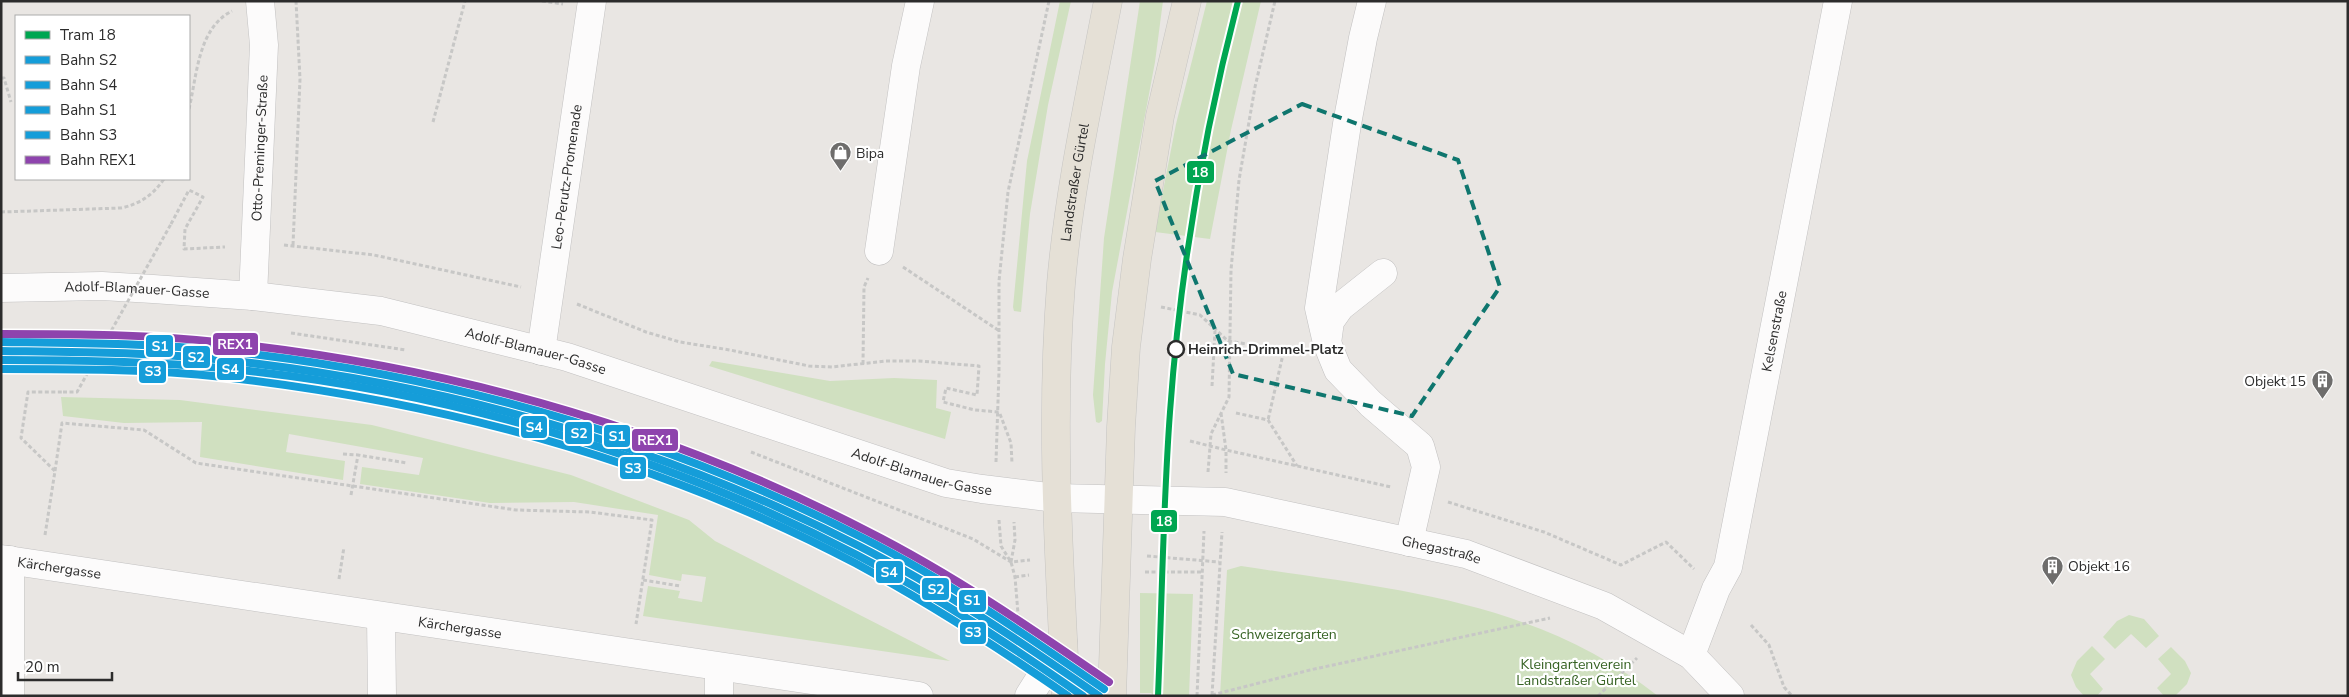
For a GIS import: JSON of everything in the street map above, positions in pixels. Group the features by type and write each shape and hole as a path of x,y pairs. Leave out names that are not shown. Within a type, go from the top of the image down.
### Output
{"main road":[{"name":"Landstraßer Gürtel","path":"1056,498 1056,366 1061,283 1071,204 1108,1"},
{"path":"1112,687 1118,499 1126,348 1137,259 1160,116 1187,1"},
{"path":"1056,498 1066,696"}],"street":[{"name":"Otto-Preminger-Straße","path":"253,296 264,45 260,1"},
{"name":"Leo-Perutz-Promenade","path":"541,351 592,1"},
{"path":"879,251 906,66 920,1"},
{"path":"1372,1 1348,114 1319,308 1327,343 1338,370 1371,404 1420,446 1426,467 1422,494 1409,542"},
{"name":"Kelsenstraße","path":"1691,655 1716,590 1728,567 1824,64 1838,1"},
{"path":"1327,343 1330,321 1340,307 1383,273"},
{"name":"Adolf-Blamauer-Gasse","path":"1,288 102,286 253,296 381,311 567,357 946,482 982,490 1056,498"},
{"path":"1056,498 1118,499"},
{"name":"Ghegastraße","path":"1118,499 1216,502 1466,554 1604,606 1691,655 1730,696"},
{"path":"6,560 10,696"},
{"name":"Kärchergasse","path":"6,560 919,696"},
{"path":"381,616 382,696"},
{"path":"1030,696 1063,642"},
{"path":"718,696 719,667"}],"path":[{"path":"292,245 300,79 296,1"},
{"path":"433,122 465,1"},
{"path":"542,1 553,2"},
{"path":"919,361 979,366 977,394 946,388 943,402 975,410 998,412 999,281 1008,192 1049,1"},
{"path":"1275,1 1256,87 1239,180 1231,270 1228,341 1229,397 1211,434 1210,446 1216,502 1219,562 1212,695 1310,670 1556,617"},
{"path":"190,105 205,39 222,16"},
{"path":"1,78 4,78 11,102"},
{"path":"1,212 121,208 137,204 147,198 163,180"},
{"path":"55,471 21,438 28,392 77,392 190,190 203,197 186,229 184,249"},
{"path":"879,251 999,330"},
{"path":"863,364 864,287"},
{"path":"1174,309 1200,315 1215,331 1228,341 1284,350 1268,420"},
{"path":"113,312 123,313"},
{"path":"1212,386 1215,331"},
{"path":"289,333 414,352"},
{"path":"1197,696 1203,560 1226,450 1221,413"},
{"path":"1236,413 1268,420 1298,466"},
{"path":"41,566 62,423 144,430 196,463 516,510 590,512 652,520 632,654"},
{"path":"1190,441 1422,494 1544,532 1621,565 1666,542 1701,574"},
{"path":"742,449 973,539 1011,562 1040,559"},
{"path":"343,454 407,463"},
{"path":"351,496 358,455"},
{"path":"1015,540 1011,562 1018,608"},
{"path":"1142,556 1219,562"},
{"path":"643,580 680,586"},
{"path":"1751,626 1769,645 1784,687 1792,696"},
{"path":"1598,696 1659,637"}],"highlighted area":[{"path":"1302,104 1458,160 1500,287 1412,416 1233,374 1155,181"}],"green space":[{"path":"1060,1 1071,1 1048,105 1030,214 1021,312 1014,311 1013,307 1027,161"},
{"path":"1140,1 1163,1 1155,62 1112,292 1102,421 1099,423 1096,422 1093,395 1104,238"},
{"path":"1207,1 1261,1 1231,130 1210,239 1155,232 1176,124"},
{"path":"712,361 830,381 894,378 937,380 936,408 951,412 945,439 709,366"},
{"path":"61,397 180,400 372,425 571,475 689,520 715,541 950,661 643,616 648,586 680,591 678,598 702,602 706,577 682,574 681,581 649,575 658,515 574,502 490,503 360,484 362,467 419,475 423,458 289,434 286,452 345,461 343,480 200,457 202,422 124,423 63,416"},
{"name":"Schweizergarten","path":"1241,566 1406,592 1459,603 1511,618 1562,638 1611,664 1658,696 1220,696 1227,570"},
{"path":"1140,593 1193,594 1189,696 1154,696 1151,693 1140,693"},
{"path":"2129,615 2144,619 2159,636 2146,648 2131,634 2115,649 2103,637 2117,621"},
{"path":"2092,646 2105,659 2090,674 2103,689 2097,696 2084,696 2076,687 2071,675 2077,661"},
{"path":"2171,647 2185,661 2191,673 2187,684 2175,696 2164,696 2157,688 2171,674 2158,659"}],"tram line":[{"name":"18","path":"1158,696 1164,518 1174,360 1187,256 1204,154 1225,52 1238,1"}],"rail line":[{"name":"REX1","path":"1,334 142,336 227,343 393,368 475,386 556,407 714,462 791,494 867,531 960,583 1109,682"},
{"name":"S1","path":"1,342 170,346 309,362 391,376 473,394 633,441 711,470 788,502 863,538 956,590 1104,689"},
{"name":"S2","path":"1,351 169,355 308,371 389,385 471,403 551,424 630,449 707,478 784,510 859,546 951,598 1099,696"},
{"name":"S4","path":"1,360 166,364 221,368 303,378 386,392 548,431 628,457 706,486 782,519 857,555 915,587 972,622 1083,696"},
{"name":"S3","path":"1,369 85,369 196,374 305,388 387,402 468,420 548,441 627,465 781,526 855,563 990,643 1068,696"}],"place":[{"name":"Bipa","path":"840,172"},
{"name":"Heinrich-Drimmel-Platz","path":"1176,349"},
{"name":"Objekt 15","path":"2322,400"},
{"name":"Objekt 16","path":"2052,585"}],"park label":[{"name":"Kleingartenverein Landstraßer Gürtel","path":"1576,672"}]}
